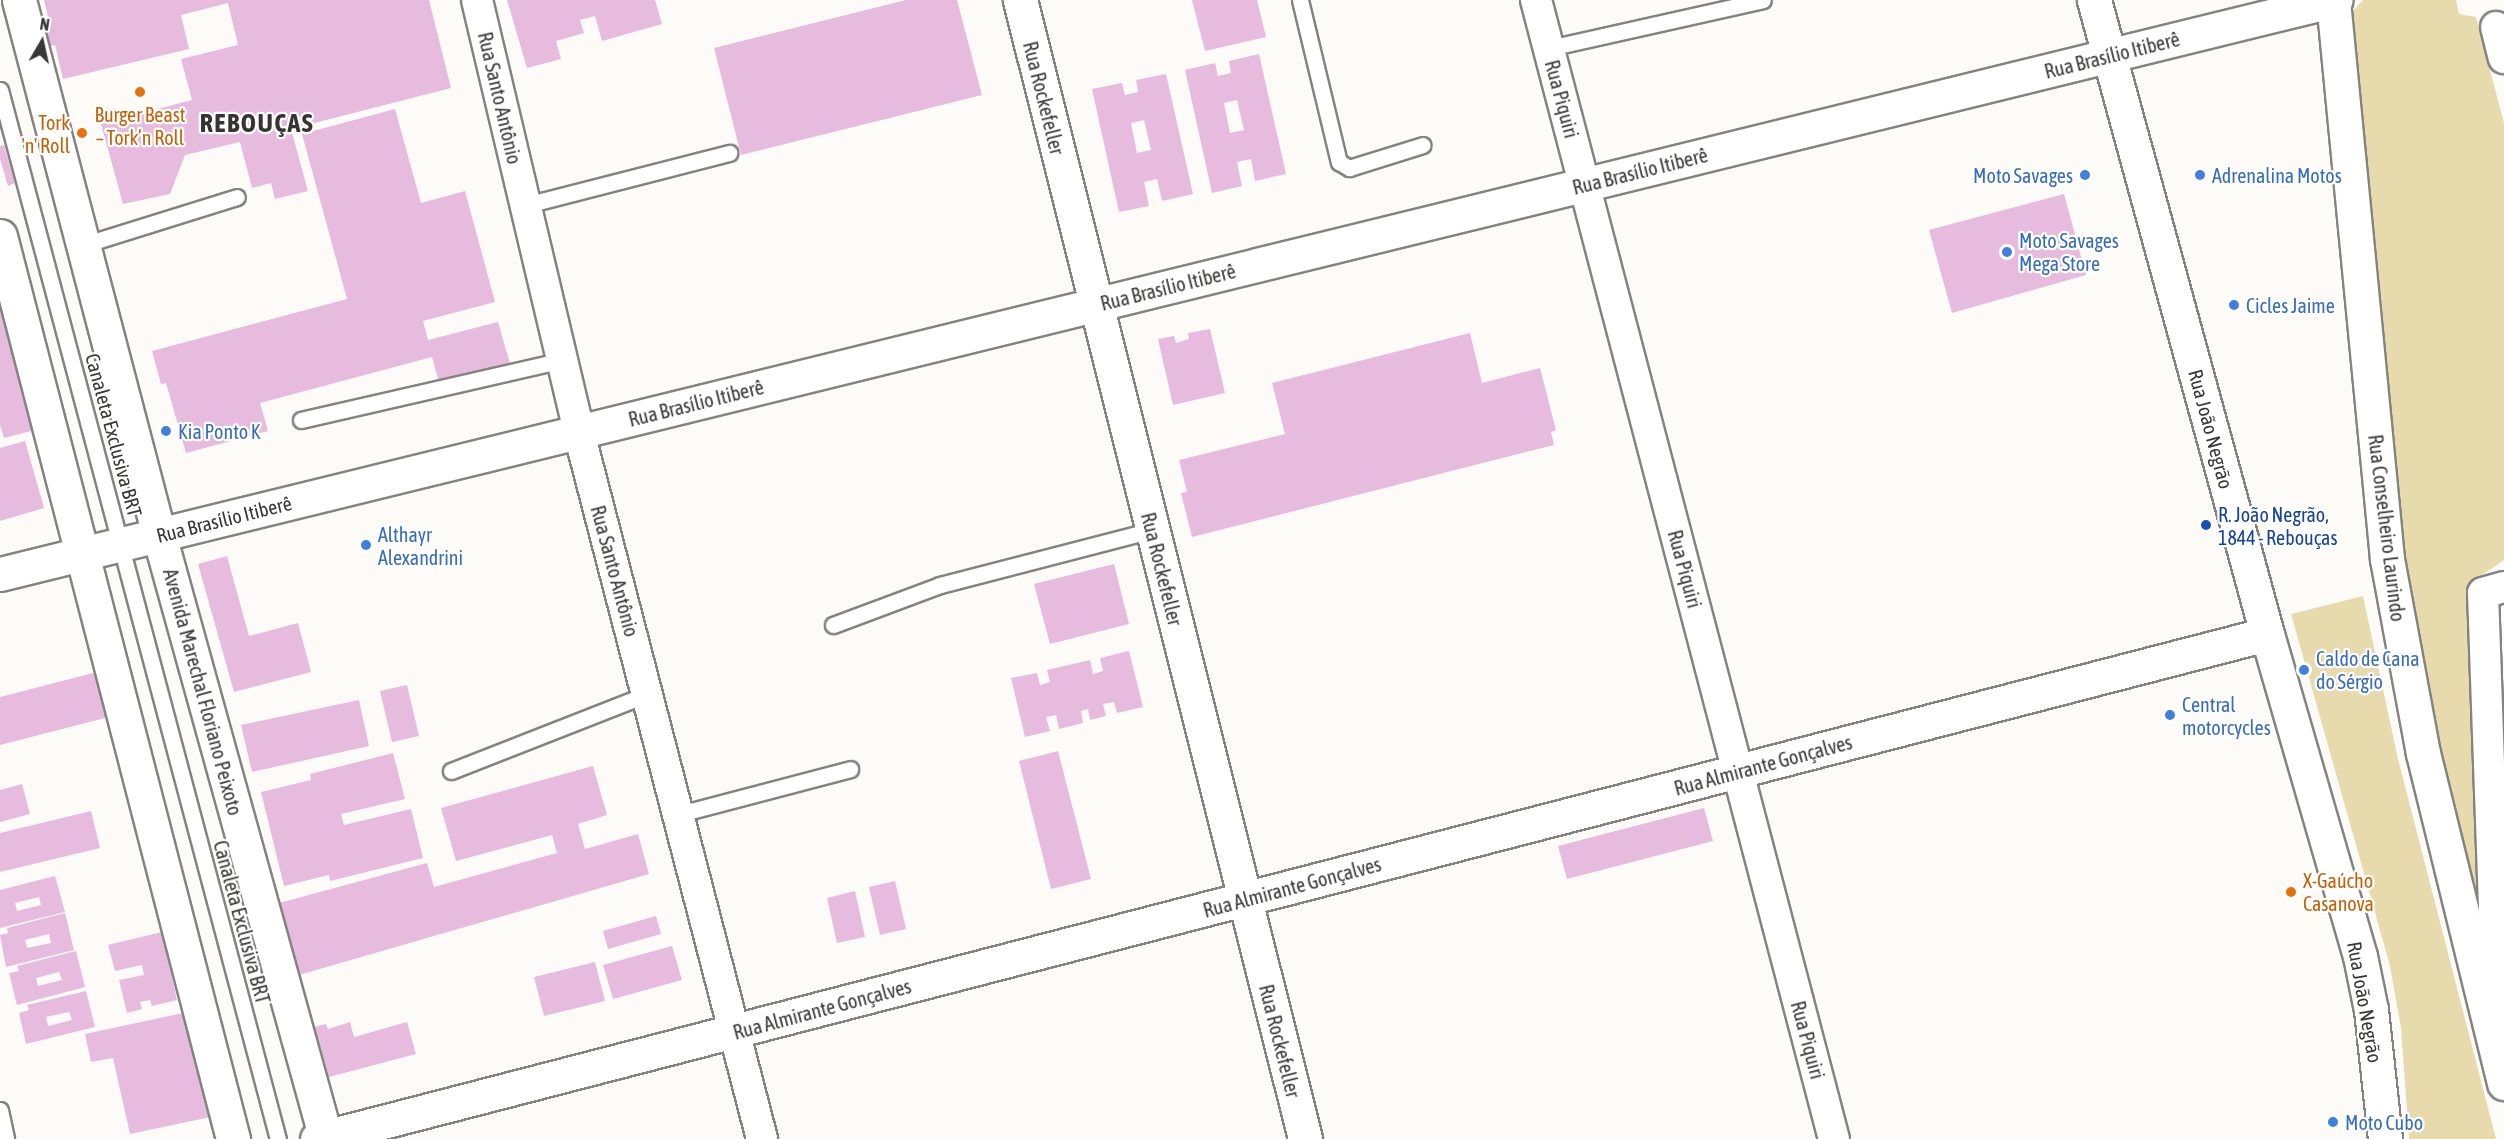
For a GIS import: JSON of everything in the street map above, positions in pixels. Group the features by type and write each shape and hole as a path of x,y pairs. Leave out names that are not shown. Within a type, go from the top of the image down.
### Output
{"main road":[{"name":"Avenida Marechal Floriano Peixoto","path":"19,0 159,535 323,1138"},
{"name":"Rua Rockefeller","path":"1020,0 1305,1139"},
{"name":"Rua João Negrão","path":"2094,0 2267,634 2360,956 2371,1010 2385,1139"},
{"name":"Rua Brasílio Itiberê","path":"0,574 2109,56 2259,9 2334,0"},
{"name":"Rua Conselheiro Laurindo","path":"2334,0 2387,559 2423,753 2501,1071"},
{"path":"0,236 84,553 233,1139"},
{"name":"Rua Almirante Gonçalves","path":"323,1138 2267,634"}],"street":[{"name":"Rua Santo Antônio","path":"477,0 579,432 762,1139"},
{"name":"Rua Piquiri","path":"1536,0 1834,1139"},
{"path":"2496,27 2504,57"},
{"path":"2501,1071 2483,593 2504,587"}],"lane":[{"path":"1300,0 1340,162 1349,168 1423,145"},
{"path":"1549,48 1763,0"},
{"name":"Canaleta Exclusiva BRT","path":"0,90 278,1139"},
{"path":"526,205 729,153"},
{"path":"83,245 237,198"},
{"path":"301,420 562,360"},
{"path":"833,625 940,585 1152,530"},
{"path":"451,771 648,694"},
{"path":"679,814 850,769"},
{"path":"0,1110 6,1139"}],"shaded area":[{"path":"2363,0 2456,0 2459,14 2476,17 2504,123 2504,560 2479,577 2471,592 2468,613 2484,912 2476,925 2395,555 2349,23 2352,12"},
{"path":"2363,596 2398,759 2496,1139 2409,1139 2401,1028 2390,966 2291,614"}],"building":[{"path":"44,0 429,0 451,88 291,129 308,191 275,199 271,183 252,188 240,142 185,155 170,194 123,204 101,124 192,100 181,59 238,45 228,3 181,15 189,49 63,79 55,45 42,48 37,24 49,21"},
{"path":"507,0 655,0 662,24 602,41 595,16 580,20 584,33 556,41 561,59 527,68"},
{"path":"906,0 957,0 982,95 741,155 714,48"},
{"path":"1192,0 1257,0 1266,37 1205,51"},
{"path":"1259,54 1286,174 1255,181 1251,159 1237,162 1242,186 1212,193 1185,70 1215,63 1218,76 1231,73 1229,61","holes":["1237,100 1244,130 1230,133 1224,103"]},
{"path":"1166,74 1193,194 1162,201 1157,179 1144,182 1149,206 1119,212 1092,89 1122,83 1125,95 1138,92 1136,80","holes":["1144,120 1151,150 1137,153 1131,123"]},
{"path":"395,109 421,203 465,191 495,302 423,321 428,340 498,322 511,367 440,386 432,357 260,403 268,431 186,453 166,383 161,384 152,351 347,299 302,134"},
{"path":"4,145 15,183 8,186 0,159 0,146"},
{"name":"Moto Savages Mega Store","path":"2064,194 2086,275 1952,313 1929,230"},
{"path":"0,309 35,430 4,438 0,425"},
{"path":"1210,329 1225,393 1173,405 1158,339 1174,336 1176,343 1189,339 1188,333"},
{"path":"1470,333 1482,383 1540,368 1556,430 1551,432 1554,445 1192,537 1181,493 1187,492 1179,460 1285,434 1272,383"},
{"path":"25,441 44,508 0,521 0,448"},
{"path":"227,556 249,636 298,623 311,672 234,692 198,564"},
{"path":"1114,564 1129,624 1050,644 1034,584"},
{"path":"1129,651 1143,707 1117,713 1114,702 1103,704 1106,716 1090,720 1088,709 1081,711 1083,723 1059,729 1056,715 1046,717 1050,731 1025,737 1011,678 1037,673 1040,685 1050,682 1047,670 1090,660 1093,674 1103,671 1100,658"},
{"path":"97,672 109,717 0,745 0,697"},
{"path":"407,685 419,736 392,742 380,691"},
{"path":"359,700 369,746 252,772 241,725"},
{"path":"1058,751 1091,879 1051,889 1019,761"},
{"path":"393,753 405,799 341,814 344,825 411,809 423,858 330,881 329,875 284,886 261,792 311,780 310,774"},
{"path":"593,766 607,815 578,824 585,849 638,834 649,874 299,975 279,903 427,863 434,887 557,853 552,835 456,861 441,808"},
{"path":"22,784 30,814 0,822 0,790"},
{"path":"1704,808 1713,841 1567,879 1558,846"},
{"path":"91,811 100,848 0,872 0,833"},
{"path":"55,876 65,912 0,928 0,890","holes":["39,897 41,905 17,911 15,903"]},
{"path":"895,881 906,929 880,935 869,887"},
{"path":"855,891 865,937 837,943 827,898"},
{"path":"65,913 74,950 6,967 0,935 8,933 7,928","holes":["49,934 51,943 27,948 25,940"]},
{"path":"656,916 661,934 608,949 603,931"},
{"path":"162,932 177,1000 152,1006 150,1000 140,1002 142,1009 127,1013 119,980 144,975 142,965 115,971 108,945"},
{"path":"672,946 682,980 613,999 603,965"},
{"path":"76,951 85,987 17,1005 9,973 19,971 17,966","holes":["59,972 62,980 38,986 36,978"]},
{"path":"595,962 605,1001 544,1016 534,977"},
{"path":"86,991 95,1027 26,1044 19,1013 29,1010 27,1005","holes":["69,1012 72,1020 48,1026 46,1017"]},
{"path":"197,1010 220,1115 130,1134 113,1058 91,1062 85,1034"},
{"path":"350,1022 354,1037 407,1022 416,1054 329,1077 315,1027 326,1024 328,1029"}],"place":[{"name":"Burger Beast – Tork’n Roll","path":"140,92"},
{"name":"Tork 'n' Roll","path":"82,133"},
{"name":"Moto Savages","path":"2085,175"},
{"name":"Adrenalina Motos","path":"2200,175"},
{"name":"Moto Savages Mega Store","path":"2007,252"},
{"name":"Cicles Jaime","path":"2234,305"},
{"name":"Kia Ponto K","path":"166,431"},
{"name":"R. João Negrão, 1844 - Rebouças","path":"2206,525"},
{"name":"Althayr Alexandrini","path":"366,545"},
{"name":"Caldo de Cana do Sérgio","path":"2304,670"},
{"name":"Central motorcycles","path":"2170,715"},
{"name":"X-Gaúcho Casanova","path":"2291,892"},
{"name":"Moto Cubo","path":"2333,1122"}],"district":[{"name":"REBOUÇAS","path":"257,124"}]}
